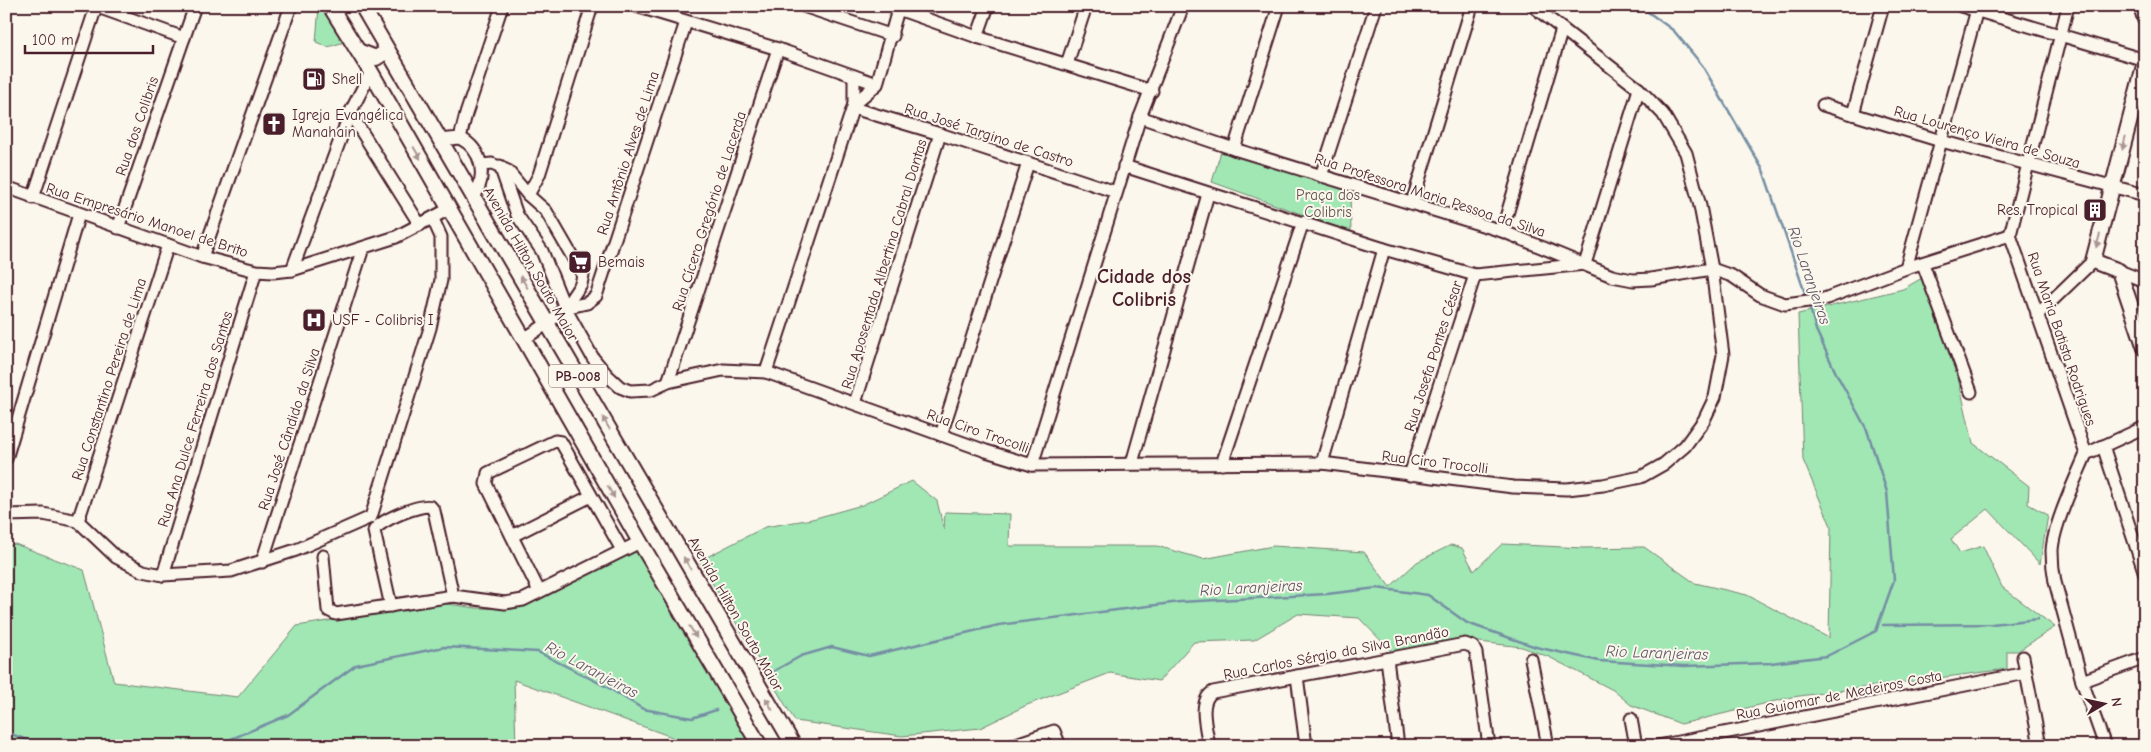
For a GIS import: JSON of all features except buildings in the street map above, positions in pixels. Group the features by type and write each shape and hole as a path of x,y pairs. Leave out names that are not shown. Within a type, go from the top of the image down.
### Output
{"main road":[{"name":"PB-008","path":"330,6 380,88 640,542 760,746"},
{"name":"Avenida Hilton Souto Maior","path":"362,6 410,92 548,323 794,746"},
{"path":"2140,6 2145,19"},
{"path":"358,51 374,58 381,56 387,51"},
{"path":"2145,61 2093,260 2119,271 2145,348"},
{"path":"380,88 385,78 393,76 410,92"}],"street":[{"path":"33,198 96,6 184,38"},
{"name":"Rua dos Colibris","path":"118,228 195,6"},
{"path":"202,257 291,6"},
{"path":"460,138 466,114 502,6"},
{"path":"528,195 539,175 592,6"},
{"path":"636,6 778,49 877,84"},
{"path":"802,6 893,36"},
{"path":"977,38 988,6"},
{"path":"1067,64 1086,6"},
{"path":"1032,465 1140,117 1152,91 1183,6"},
{"path":"1234,149 1279,6"},
{"path":"1321,176 1376,6"},
{"path":"1412,202 1472,6"},
{"name":"Rua Ciro Trocolli","path":"500,166 517,214 542,251 565,308 593,358 620,387 630,391 641,392 668,382 723,370 766,372 941,435 1032,465 1322,463 1513,487 1567,489 1603,485 1641,477 1664,464 1685,446 1704,420 1715,397 1722,355 1712,269 1700,206 1686,153 1663,114 1639,89 1533,6"},
{"path":"1852,114 1883,6"},
{"path":"1960,6 1977,9 2145,61"},
{"path":"1712,269 1728,274 1774,302 1809,303 1906,268 2010,235 2062,36 2068,6"},
{"path":"853,106 877,84 893,36 899,8 977,38 1152,91"},
{"path":"1906,268 1977,9"},
{"name":"Rua Antônio Alves de Lima","path":"524,339 548,323 565,308 587,303 596,296 686,22"},
{"path":"1502,231 1562,30"},
{"name":"Rua Cícero Gregório de Lacerda","path":"668,382 778,49"},
{"path":"292,270 350,113 370,72"},
{"path":"766,372 853,106 854,76"},
{"path":"1124,166 1384,249 1475,275 1585,264 1639,89"},
{"name":"Rua Lourenço Vieira de Souza","path":"1823,105 1941,141 2145,195"},
{"name":"Rua José Targino de Castro","path":"853,106 1116,192"},
{"path":"350,113 420,225"},
{"name":"Rua Professora Maria Pessoa da Silva","path":"1140,117 1234,149 1502,231 1612,276 1634,280 1712,269"},
{"name":"Rua Aposentada Albertina Cabral Dantas","path":"856,403 940,134"},
{"path":"439,140 460,138 471,144 481,165 482,178 474,198"},
{"path":"941,435 1028,163"},
{"path":"481,165 500,166 508,171 528,195 551,217 583,275 581,284 565,308"},
{"name":"Rua Empresário Manoel de Brito","path":"6,188 202,257 256,271 292,270 396,238 433,219 449,208"},
{"path":"1132,464 1208,194"},
{"path":"6,459 79,214"},
{"path":"6,515 43,514 78,521 116,557 143,571 163,576 231,571 296,550 371,517 430,328 441,280 441,237 433,219"},
{"path":"1222,464 1303,222"},
{"name":"Rua Maria Batista Rodrigues","path":"2010,235 2036,315 2086,454"},
{"name":"Rua Constantino Pereira de Lima","path":"78,521 168,245"},
{"name":"Rua José Cândido da Silva","path":"262,562 363,248"},
{"path":"1322,463 1384,249"},
{"path":"2036,315 2093,260"},
{"path":"1923,264 1971,392"},
{"name":"Rua Ana Dulce Ferreira dos Santos","path":"163,576 256,271"},
{"path":"2119,271 2145,281"},
{"name":"Rua Josefa Pontes César","path":"1410,475 1475,275"},
{"path":"2105,746 2082,680 2055,582 2052,549 2062,514 2086,454 2145,427"},
{"path":"539,591 486,484 488,473 558,441 561,442 622,550"},
{"path":"2103,446 2145,574"},
{"path":"512,536 591,496"},
{"path":"392,606 374,531 380,524 422,505 431,507 434,511 453,596"},
{"path":"323,556 330,613 336,614 453,596 505,603 523,600 640,542"},
{"name":"Rua Carlos Sérgio da Silva Brandão","path":"1209,746 1204,701 1208,694 1212,692 1465,644 1473,647 1476,653 1489,746"},
{"path":"2023,657 2040,746"},
{"path":"2082,680 2145,658"},
{"path":"1387,659 1398,746"},
{"path":"1531,659 1548,746"},
{"name":"Rua Guiomar de Medeiros Costa","path":"1658,746 2026,673"},
{"path":"1297,676 1306,746"},
{"path":"1631,719 1636,746"},
{"path":"1010,746 1054,731 1060,746"}],"green space":[{"path":"319,6 332,6 351,40 328,47 316,42"},
{"name":"Praça dos Colibris","path":"1222,148 1350,191 1351,232 1212,182"},
{"path":"1922,278 1958,378 1973,443 2029,486 2028,504 2048,515 2040,564 1988,509 1951,539 1960,553 1983,546 2002,587 2055,627 2018,651 2007,651 2007,669 1792,697 1681,724 1631,705 1613,690 1549,657 1522,647 1471,641 1392,652 1359,618 1298,614 1254,640 1194,642 1159,681 1110,673 1027,705 980,728 902,736 795,721 699,561 765,527 812,519 862,505 912,481 937,501 944,530 945,512 1010,514 1009,546 1157,546 1203,559 1273,546 1364,552 1390,587 1417,562 1451,545 1462,548 1474,571 1502,544 1583,548 1644,547 1695,583 1747,595 1829,638 1831,526 1803,460 1798,314 1903,289"},
{"path":"15,544 84,570 114,682 238,697 297,626 441,603 476,608 512,609 539,600 639,548 760,746 675,746 672,737 514,680 516,746 6,746 6,547"}],"waterway":[{"name":"Rio Laranjeiras","path":"1640,6 1674,31 1702,65 1763,170 1807,299"},
{"name":"Rio Laranjeiras","path":"763,677 801,656 832,647 869,656 999,625 1180,602 1327,594 1377,588 1428,595 1467,623 1536,647 1599,661 1684,666 1771,663 1827,656 1876,631 1894,580 1887,492 1867,430 1836,373 1816,330 1809,304"},
{"path":"1883,625 1992,624 2038,619"},
{"name":"Rio Laranjeiras","path":"209,746 217,745 288,715 356,665 444,647 538,652 607,687 643,709 692,718 716,710"},
{"name":"Rio Laranjeiras","path":"6,732 42,746"}],"place":[{"name":"Shell","path":"314,79"},
{"name":"Igreja Evangélica Manahain","path":"274,124"},
{"name":"Res. Tropical","path":"2095,210"},
{"name":"Bemais","path":"580,262"},
{"name":"USF - Colibris I","path":"314,320"}],"district":[{"name":"Cidade dos Colibris","path":"1144,288"}]}
